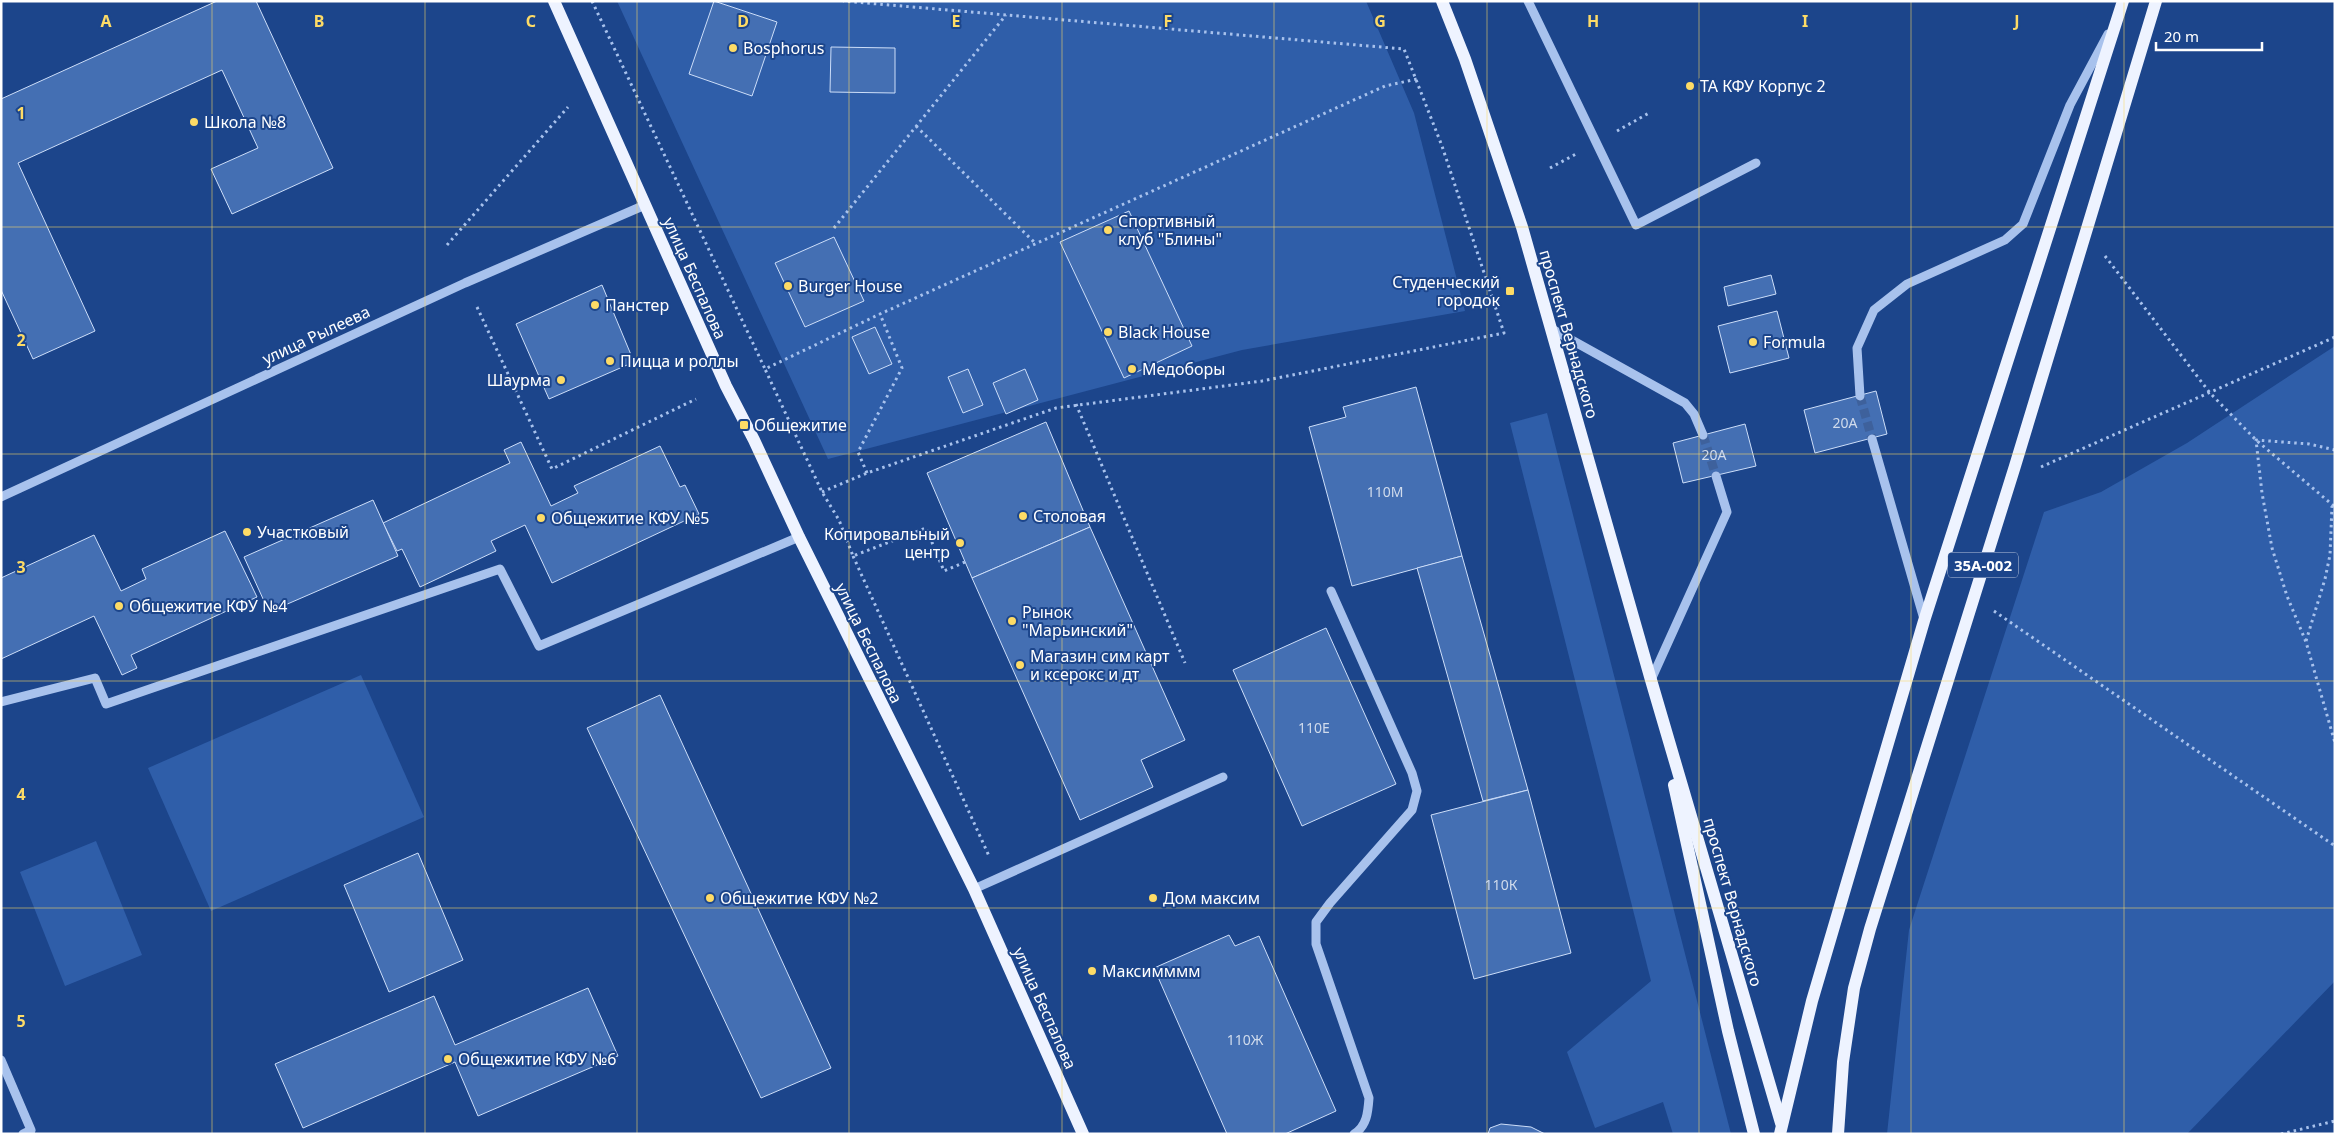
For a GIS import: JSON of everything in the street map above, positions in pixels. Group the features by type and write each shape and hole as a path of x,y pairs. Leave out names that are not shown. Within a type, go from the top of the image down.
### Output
{"main road":[{"name":"улица Беспалова","path":"554,1 726,386 974,889 1083,1134"},
{"name":"проспект Вернадского","path":"1442,1 1522,227 1782,1131"},
{"name":"35А-002","path":"1838,1134 1843,1062 1854,988 1895,845 2015,466 2156,1"},
{"path":"1782,1131 1812,1000 1924,621 2122,5"},
{"name":"проспект Вернадского","path":"1651,680 1728,1031 1754,1134"}],"street":[{"path":"1528,1 1636,225 1756,163"},
{"path":"1860,396 1857,348 1874,310 1907,284 2005,240 2023,224 2070,105 2122,5"},
{"name":"улица Рылеева","path":"1,497 465,283 645,205"},
{"path":"1550,328 1685,403 1694,414 1703,435"},
{"path":"1872,439 1924,621"},
{"path":"1651,680 1727,512 1716,476"},
{"path":"1,702 95,678 106,704 500,569 539,646 799,537"},
{"path":"1331,591 1412,773 1417,791 1412,810 1330,903 1316,922 1316,944 1369,1098 1368,1114 1361,1130 1354,1134"},
{"path":"974,889 1223,777"},
{"path":"1,1060 31,1130 23,1134"}],"path":[{"path":"592,1 822,492 839,520 853,556 999,879"},
{"path":"822,492 868,473 1056,408 1262,381 1504,333 1442,146 1404,49 843,1"},
{"path":"834,228 1006,15"},
{"path":"764,369 880,314 1386,86 1417,79"},
{"path":"447,245 568,107"},
{"path":"1610,135 1649,113"},
{"path":"916,126 1035,244"},
{"path":"1550,168 1582,150"},
{"path":"2103,253 2210,393 2256,440 2334,506 2330,555 2325,579 2306,642"},
{"path":"477,307 552,469 696,399"},
{"path":"868,473 858,452 902,368 880,314"},
{"path":"2015,466 2036,469 2335,337"},
{"path":"1076,404 1185,663"},
{"path":"2256,440 2309,444 2335,450"},
{"path":"2256,440 2262,493 2272,548 2287,596 2306,642 2335,743"},
{"path":"853,556 926,528 944,571 965,562"},
{"path":"1988,606 2335,846"},
{"path":"2282,1134 2335,1121"}],"shaded area":[{"path":"617,1 1366,1 1414,113 1465,311 1242,350 828,459"},
{"path":"2335,346 2335,981 2187,1134 1887,1134 1909,930 2044,512 2101,492 2187,443"},
{"path":"1547,413 1731,1134 1673,1134 1663,1102 1595,1128 1567,1052 1651,981 1510,423"},
{"path":"361,675 424,817 211,911 148,768"},
{"path":"96,841 142,955 65,986 20,872"}],"building":[{"path":"217,1 256,1 333,168 232,214 211,169 258,148 222,70 18,163 95,331 33,359 1,290 1,99"},
{"name":"Bosphorus","path":"714,1 777,22 752,96 689,74"},
{"path":"831,47 895,48 895,93 830,92"},
{"path":"1129,211 1192,346 1124,378 1060,242"},
{"path":"834,237 864,301 805,327 775,263"},
{"path":"1771,275 1776,294 1728,306 1724,287"},
{"path":"602,285 634,362 549,399 516,324"},
{"name":"Formula","path":"1777,311 1789,358 1730,373 1718,326"},
{"path":"875,327 892,364 869,374 852,337"},
{"path":"968,369 983,405 963,413 948,377"},
{"path":"1025,369 1038,400 1006,414 993,383"},
{"path":"1416,387 1462,556 1352,586 1309,427 1346,417 1343,407"},
{"path":"1876,391 1887,434 1815,453 1804,410"},
{"path":"1046,422 1090,527 972,578 927,473"},
{"path":"1745,424 1756,466 1683,483 1673,443"},
{"name":"Общежитие КФУ №5","path":"521,442 551,506 578,493 574,486 660,446 680,487 685,485 699,514 552,583 525,525 491,541 496,551 420,587 402,549 397,551 383,523 510,463 504,450"},
{"path":"373,500 398,556 269,612 244,557"},
{"path":"1090,527 1185,740 1141,760 1153,787 1080,820 972,578"},
{"name":"Общежитие КФУ №4","path":"225,531 257,597 131,655 137,668 122,675 94,616 1,659 1,578 94,535 121,591 146,579 142,569"},
{"path":"1462,556 1528,790 1483,801 1417,568"},
{"path":"1326,628 1396,784 1302,826 1233,670"},
{"name":"Общежитие КФУ №2","path":"660,695 831,1068 761,1098 587,728"},
{"path":"1528,790 1571,953 1474,979 1431,815"},
{"path":"418,853 463,960 389,992 344,885"},
{"path":"1229,935 1235,946 1259,936 1336,1111 1285,1134 1227,1134 1154,968"},
{"name":"Общежитие КФУ №6","path":"588,988 618,1056 478,1116 455,1062 303,1128 275,1064 434,996 455,1045"},
{"path":"1501,1124 1531,1127 1545,1134 1488,1134 1490,1128"}],"tunnel":[{"path":"1860,396 1872,439"},
{"path":"1703,435 1716,476"}],"place":[{"name":"Bosphorus","path":"733,48"},
{"name":"ТА КФУ Корпус 2","path":"1690,86"},
{"name":"Школа №8","path":"194,122"},
{"name":"Спортивный клуб \"Блины\"","path":"1108,230"},
{"name":"Burger House","path":"788,286"},
{"name":"Студенческий городок","path":"1510,291"},
{"name":"Панстер","path":"595,305"},
{"name":"Black House","path":"1108,332"},
{"name":"Formula","path":"1753,342"},
{"name":"Пицца и роллы","path":"610,361"},
{"name":"Медоборы","path":"1132,369"},
{"name":"Шаурма","path":"561,380"},
{"name":"Общежитие","path":"744,425"},
{"name":"Столовая","path":"1023,516"},
{"name":"Общежитие КФУ №5","path":"541,518"},
{"name":"Участковый","path":"247,532"},
{"name":"Копировальный центр","path":"960,543"},
{"name":"Общежитие КФУ №4","path":"119,606"},
{"name":"Рынок \"Марьинский\"","path":"1012,621"},
{"name":"Магазин сим карт и ксерокс и дт","path":"1020,665"},
{"name":"Общежитие КФУ №2","path":"710,898"},
{"name":"Дом максим","path":"1153,898"},
{"name":"Максимммм","path":"1092,971"},
{"name":"Общежитие КФУ №6","path":"448,1059"}]}
